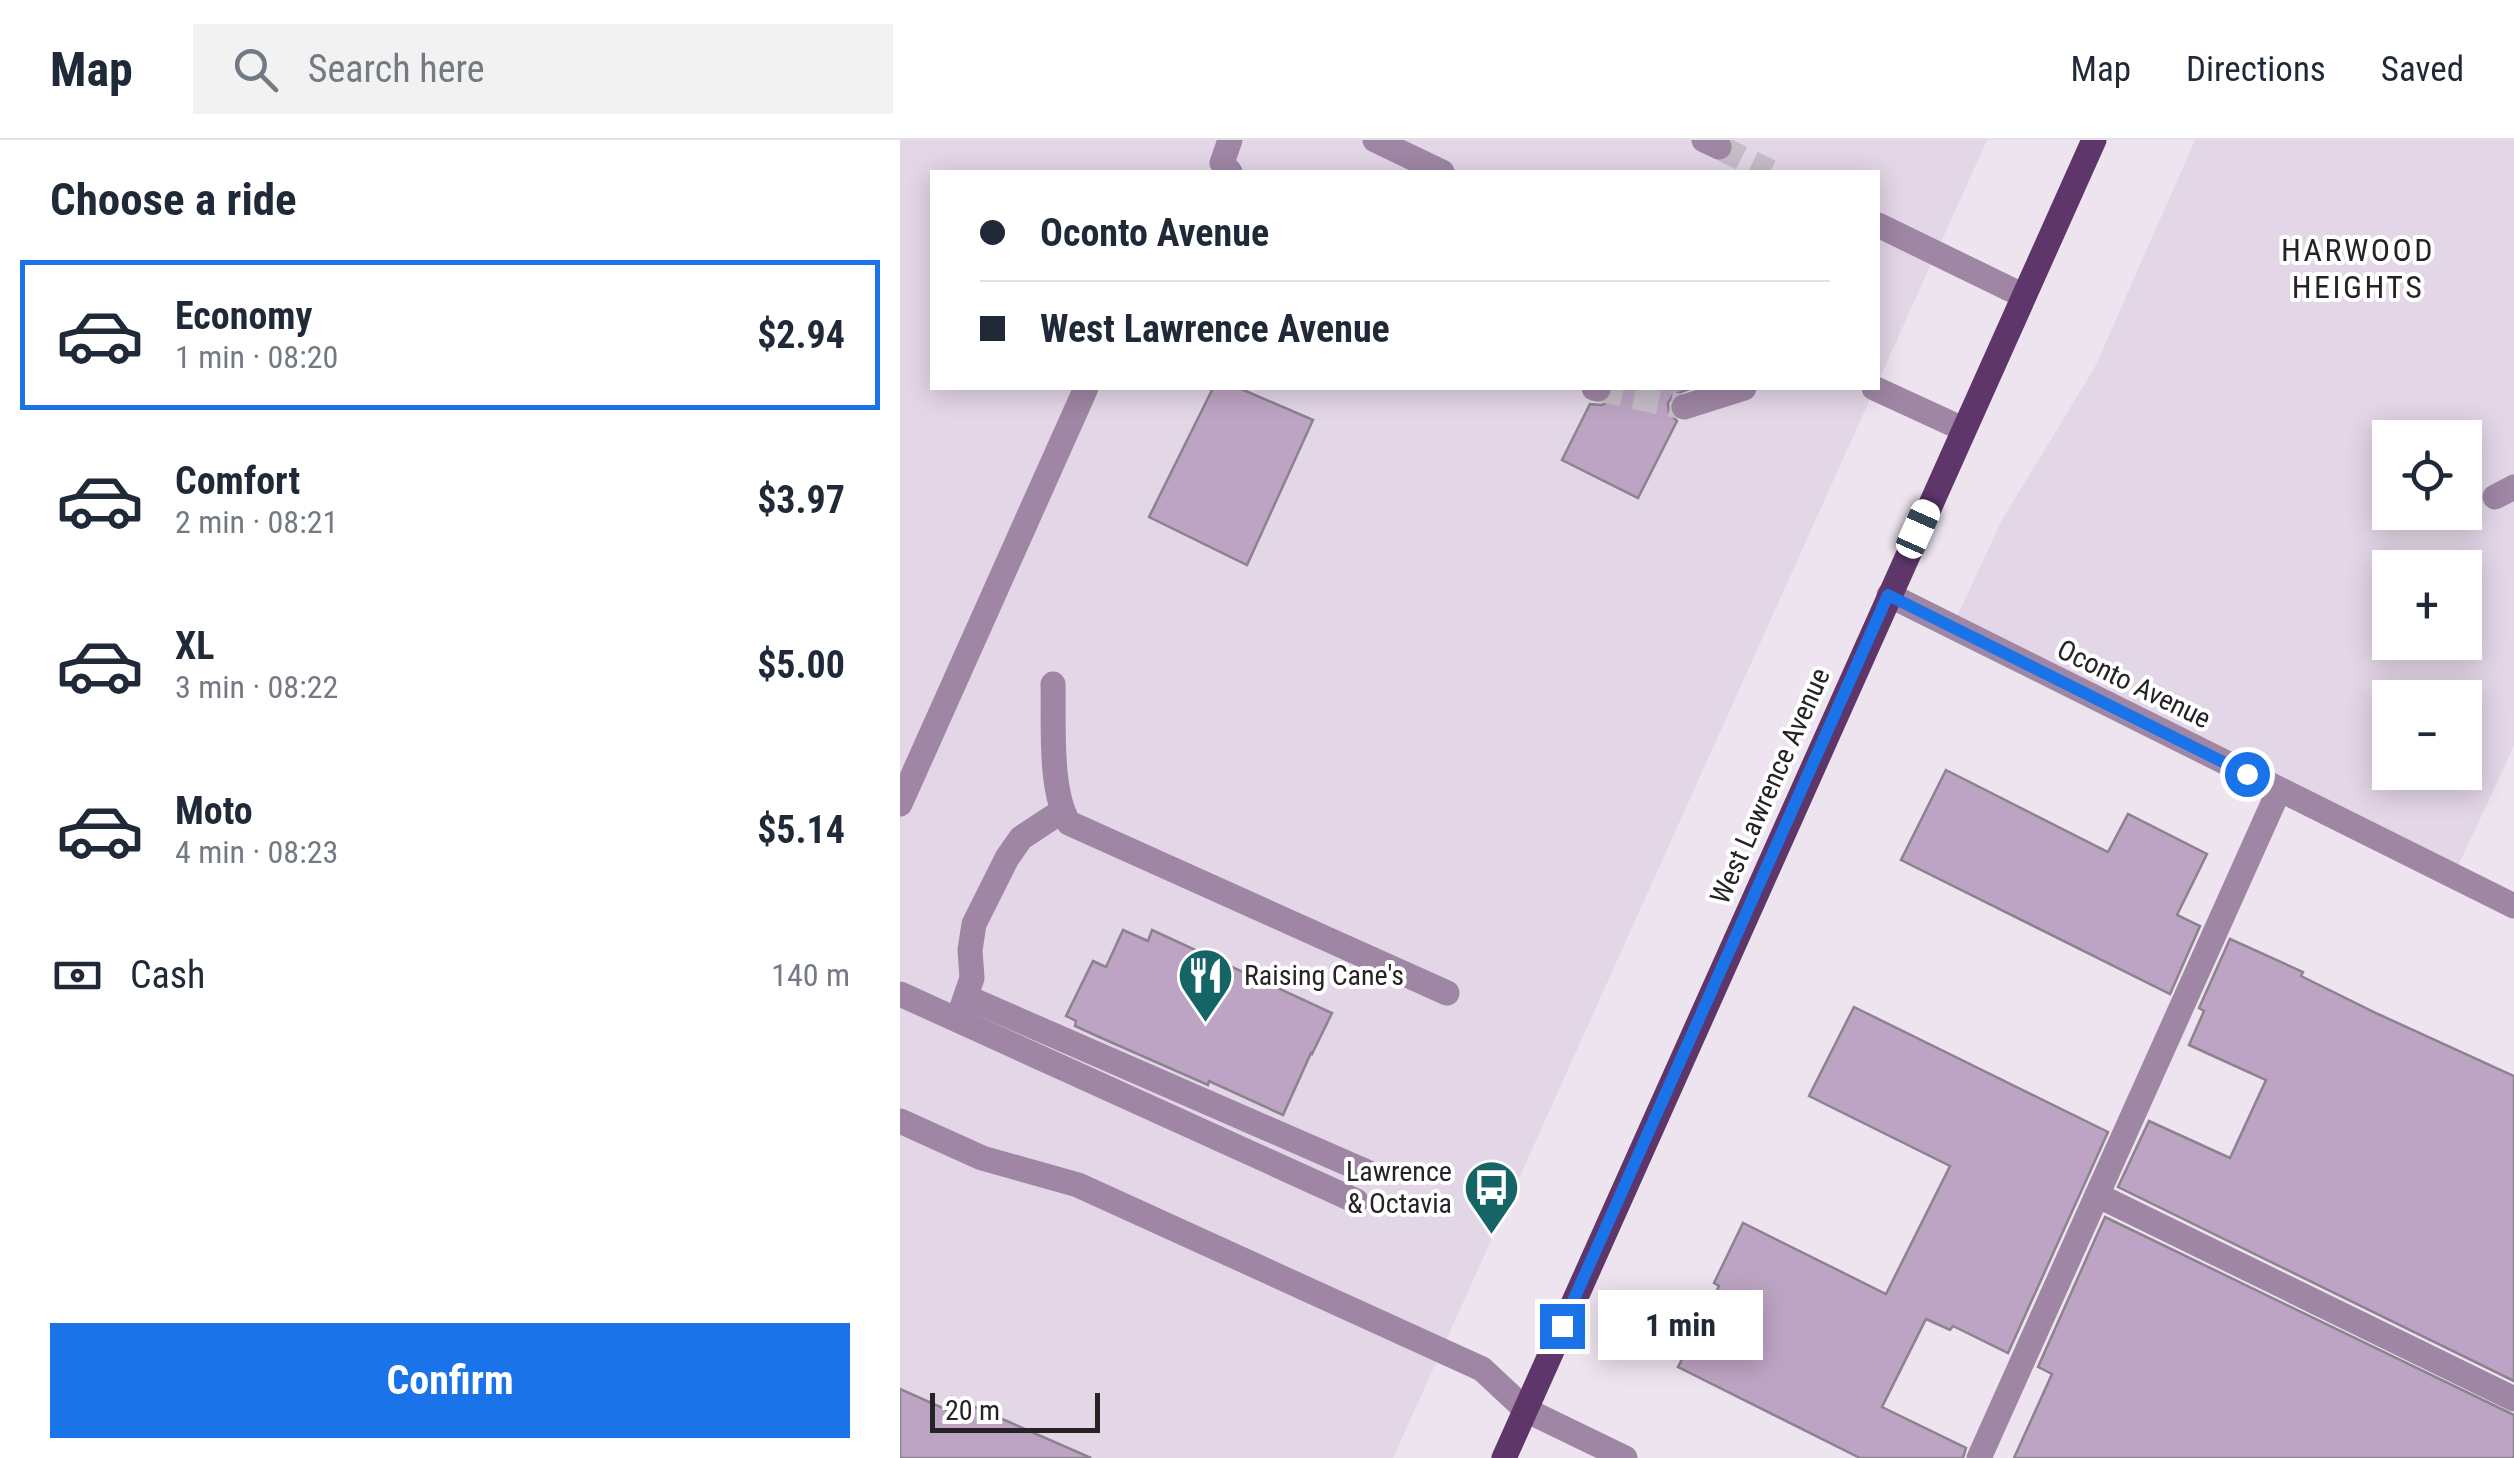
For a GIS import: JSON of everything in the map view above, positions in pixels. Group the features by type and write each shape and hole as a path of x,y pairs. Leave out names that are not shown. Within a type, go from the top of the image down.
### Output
{"main road":[{"name":"West Lawrence Avenue","path":"1504,1458 2094,140"}],"street":[{"path":"1376,140 1438,170"},
{"path":"1880,226 2024,296"},
{"path":"900,804 1085,390"},
{"path":"1684,407 1738,390"},
{"path":"1878,390 1963,429"},
{"name":"Oconto Avenue","path":"1888,595 2514,906"},
{"path":"1053,684 1056,777 1062,811 1069,824 1447,993"},
{"path":"1978,1458 2280,790"},
{"path":"962,1008 972,978 970,950 974,924 1021,838 1062,811"},
{"path":"900,994 962,1008 1367,1172"},
{"path":"962,1008 1356,1201"},
{"path":"900,1121 982,1158 1078,1185 1482,1369 1526,1410 1625,1458"},
{"path":"2096,1195 2514,1399"}],"shaded area":[{"path":"900,140 1987,140 1880,378 1880,170 930,170 930,390 1874,390 1393,1458 900,1458"},
{"path":"2195,140 2514,140 2514,746 2457,868 1954,623 2002,520 2095,367"}],"building":[{"path":"1212,390 1244,390 1313,420 1247,565 1149,517"},
{"path":"1614,390 1687,390 1673,395 1668,403 1669,413 1677,421 1638,498 1562,460 1590,404 1602,405"},
{"path":"1946,770 2108,852 2128,814 2207,854 2177,915 2200,926 2170,994 1901,860"},
{"name":"Raising Cane's","path":"1123,930 1148,941 1152,930 1332,1013 1283,1115 1075,1026 1076,1021 1066,1016 1093,961 1106,967"},
{"path":"2230,939 2303,972 2301,976 2378,1014 2514,1076 2514,1381 2118,1187 2149,1121 2230,1158 2266,1080 2189,1045 2204,1011 2199,1008"},
{"path":"1854,1007 2108,1132 2008,1353 1953,1326 1950,1330 1926,1319 1882,1407 1966,1448 1963,1458 1860,1458 1678,1367 1719,1286 1714,1283 1743,1223 1886,1294 1950,1166 1809,1096"},
{"path":"2105,1217 2514,1415 2514,1458 2014,1458 2052,1374 2038,1367"},
{"path":"900,1389 947,1410 952,1397 1091,1458 900,1458"}],"tunnel":[{"path":"1719,147 1766,170"},
{"path":"1603,390 1684,407"}],"place":[{"name":"Raising Cane's","path":"1205,1024"},
{"name":"Lawrence & Octavia","path":"1491,1236"}],"district":[{"name":"HARWOOD HEIGHTS","path":"2358,268"}],"route":[{"path":"1562,1326 1888,595 2247,774"}]}
